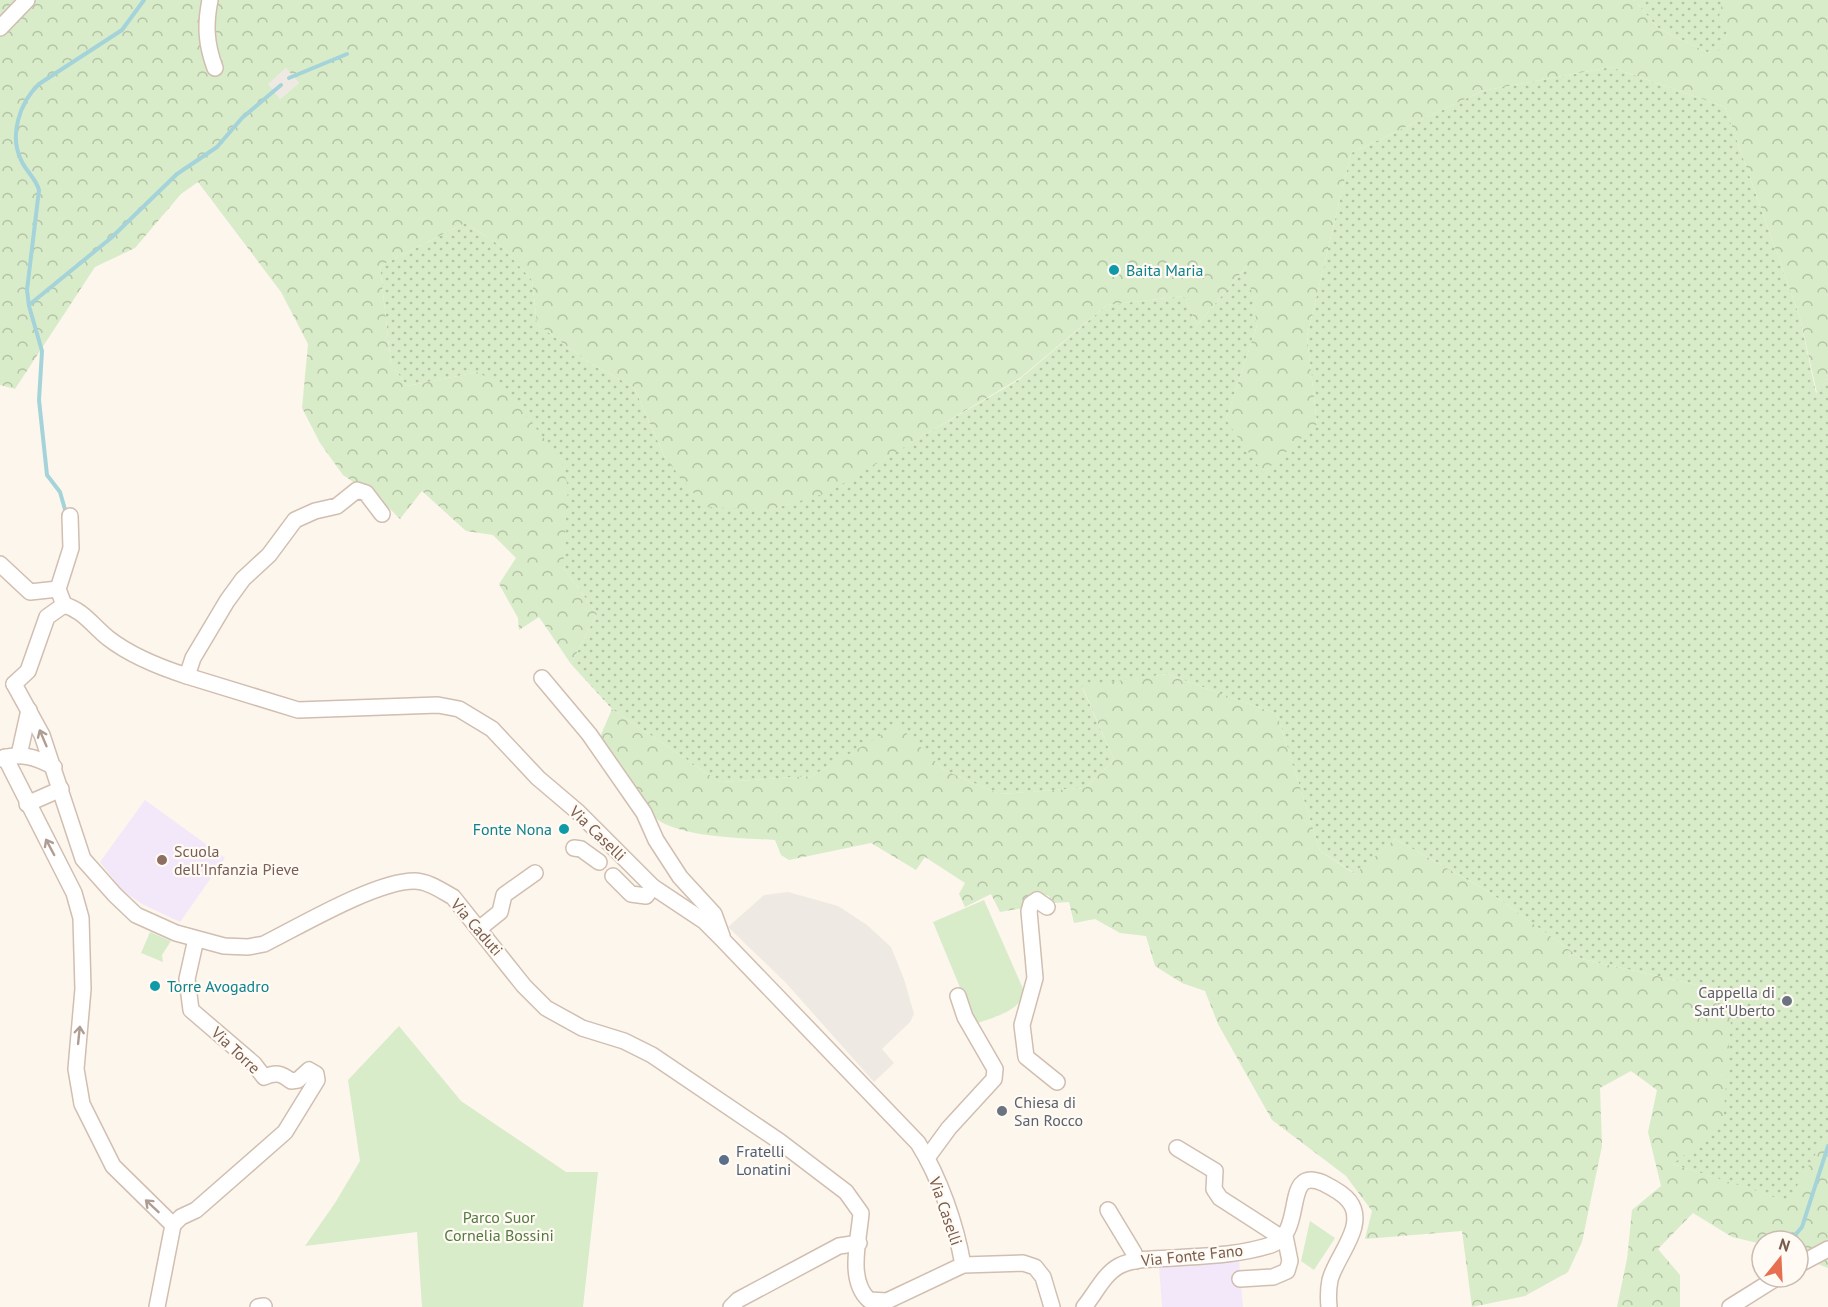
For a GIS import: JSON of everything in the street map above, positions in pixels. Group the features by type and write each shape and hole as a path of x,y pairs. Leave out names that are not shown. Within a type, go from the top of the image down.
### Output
{"street":[{"path":"0,28 27,0"},
{"path":"210,0 205,24 208,51 215,68"},
{"path":"187,676 193,658 227,601 243,579 269,555 295,520 315,511 337,506 357,490 366,493 382,514"},
{"path":"7,685 28,671 47,617 64,605 58,589 71,548 70,516"},
{"path":"0,564 30,592 58,589"},
{"name":"Via Caselli","path":"64,605 75,608 109,639 153,665 298,710 438,705 459,709 492,729 538,778 578,812 653,886 704,921 918,1143 927,1158 958,1241 963,1265"},
{"path":"542,678 589,734 644,813 656,840 680,877 714,914 722,939"},
{"name":"Via Caduti","path":"7,685 29,710 42,735 83,859 136,915 176,933 196,939 224,946 248,947 264,944 355,900 392,885 416,881 437,888 453,897 524,986 546,1008 582,1028 624,1041 652,1055 779,1141 846,1192 861,1213 856,1278 860,1292 868,1304"},
{"path":"29,710 8,757 27,804 74,893 81,918 83,989 76,1069 82,1104 113,1166 173,1225 158,1302"},
{"path":"8,757 39,759 54,767"},
{"path":"27,804 61,789"},
{"path":"574,848 581,849 599,862"},
{"path":"480,928 500,912 504,895 535,873"},
{"path":"613,876 631,894 646,896 653,886"},
{"path":"1047,906 1037,900 1031,904 1029,911 1035,978 1022,1025 1026,1057 1057,1082"},
{"name":"Via Torre","path":"173,1225 181,1217 196,1210 285,1132 314,1087 316,1074 309,1070 298,1080 291,1081 281,1074 264,1077 254,1064 191,1010 187,979 196,939"},
{"name":"Via Caselli","path":"927,1158 948,1128 994,1079 994,1069 965,1017 957,996"},
{"path":"1178,1148 1215,1171 1214,1189 1220,1198 1283,1237 1290,1261 1287,1271 1273,1277 1240,1279"},
{"path":"1283,1237 1293,1221 1295,1193 1304,1182 1315,1180 1348,1199 1355,1211 1354,1227 1330,1278 1329,1307"},
{"path":"1108,1210 1134,1253 1136,1261"},
{"name":"Via Fonte Fano","path":"1084,1307 1111,1272 1120,1265 1136,1261 1229,1254 1274,1244 1283,1237"},
{"path":"731,1307 738,1300 839,1246 859,1243"},
{"path":"1810,1259 1828,1249"},
{"path":"868,1304 886,1301 963,1265 1023,1263 1035,1267 1043,1277 1052,1307"},
{"path":"1730,1307 1759,1289"}],"shaded area":[{"path":"286,68 299,83 280,99 267,84"},
{"name":"Scuola dell'Infanzia Pieve","path":"145,800 225,858 180,922 142,904 123,891 100,862"},
{"path":"788,892 838,906 867,925 891,947 904,979 914,1014 910,1022 882,1049 894,1063 874,1082 786,983 728,927 764,895"},
{"path":"1239,1260 1243,1307 1162,1307 1159,1266"}],"green space":[{"path":"0,0 1634,0 1658,28 1709,53 1723,49 1727,32 1718,21 1723,0 1828,0 1828,379 1817,393 1800,318 1725,107 1611,67 1482,91 1351,153 1307,336 1317,424 1263,473 1226,420 1257,325 1247,266 1197,325 1184,296 1107,305 1020,378 827,493 769,510 705,507 665,458 634,387 591,364 537,324 532,280 501,246 465,223 380,266 391,364 407,386 478,372 503,388 561,459 568,487 563,567 597,614 571,664 539,617 519,630 518,618 499,584 516,558 493,535 466,531 422,491 400,519 384,503 343,475 320,443 302,408 308,344 281,292 198,182 181,194 135,248 95,267 15,389 0,385","holes":["286,68 299,83 280,99 268,84"]},
{"path":"1634,0 1723,0 1727,32 1723,50 1709,53 1658,28"},
{"path":"1611,67 1725,107 1800,318 1816,393 1828,379 1828,1133 1789,1202 1673,1164 1733,993 1582,959 1489,892 1395,839 1356,874 1320,851 1277,714 1167,674 1082,687 1114,760 1085,788 999,794 944,770 898,726 812,776 720,782 612,709 571,664 597,614 563,567 561,459 478,372 407,386 391,364 380,266 465,223 501,246 532,280 537,324 591,364 634,387 665,458 769,510 827,492 1020,379 1107,305 1184,296 1197,325 1248,265 1257,325 1226,420 1317,424 1307,336 1351,153 1482,91"},
{"path":"1167,674 1277,714 1320,851 1355,874 1395,839 1489,892 1582,959 1733,993 1723,1124 1673,1164 1788,1201 1828,1133 1828,1268 1810,1261 1810,1229 1750,1229 1750,1241 1732,1237 1693,1213 1658,1249 1680,1275 1680,1307 1617,1307 1627,1259 1632,1210 1661,1186 1648,1132 1657,1090 1631,1071 1600,1088 1602,1146 1582,1242 1568,1272 1525,1296 1472,1307 1462,1231 1365,1239 1372,1211 1346,1176 1272,1120 1218,1024 1205,991 1182,983 1155,966 1146,936 1120,933 1095,919 1074,923 1069,902 1052,903 1049,896 1045,895 1037,897 1028,907 1000,912 991,894 965,907 959,894 965,883 925,857 916,870 871,843 789,860 781,855 775,840 709,835 675,828 661,822 651,814 630,787 600,737 612,709 720,782 812,776 898,725 944,770 999,794 1085,788 1114,760 1082,686"},
{"path":"984,900 1024,991 1018,1004 1012,1009 975,1024 933,922"},
{"path":"150,932 171,941 162,955 163,962 141,953"},
{"name":"Parco Suor Cornelia Bossini","path":"399,1026 461,1101 566,1172 598,1172 583,1307 422,1307 417,1232 305,1246 335,1203 360,1161 348,1080"},
{"path":"1310,1221 1335,1238 1314,1270 1301,1261"}],"waterway":[{"path":"66,513 60,492 47,475 39,400 42,351 29,306 27,290 39,190 18,152 16,131 18,120 32,91 39,84 122,30 144,0"},
{"path":"289,78 347,54"},
{"path":"29,305 111,238 177,174 217,147 242,118 281,85"},
{"path":"1800,1229 1828,1146"}],"place":[{"name":"Baita Maria","path":"1114,270"},
{"name":"Fonte Nona","path":"564,829"},
{"name":"Scuola dell'Infanzia Pieve","path":"162,860"},
{"name":"Torre Avogadro","path":"155,986"},
{"name":"Cappella di Sant'Uberto","path":"1787,1001"},
{"name":"Chiesa di San Rocco","path":"1002,1111"},
{"name":"Fratelli Lonatini","path":"724,1160"}]}
